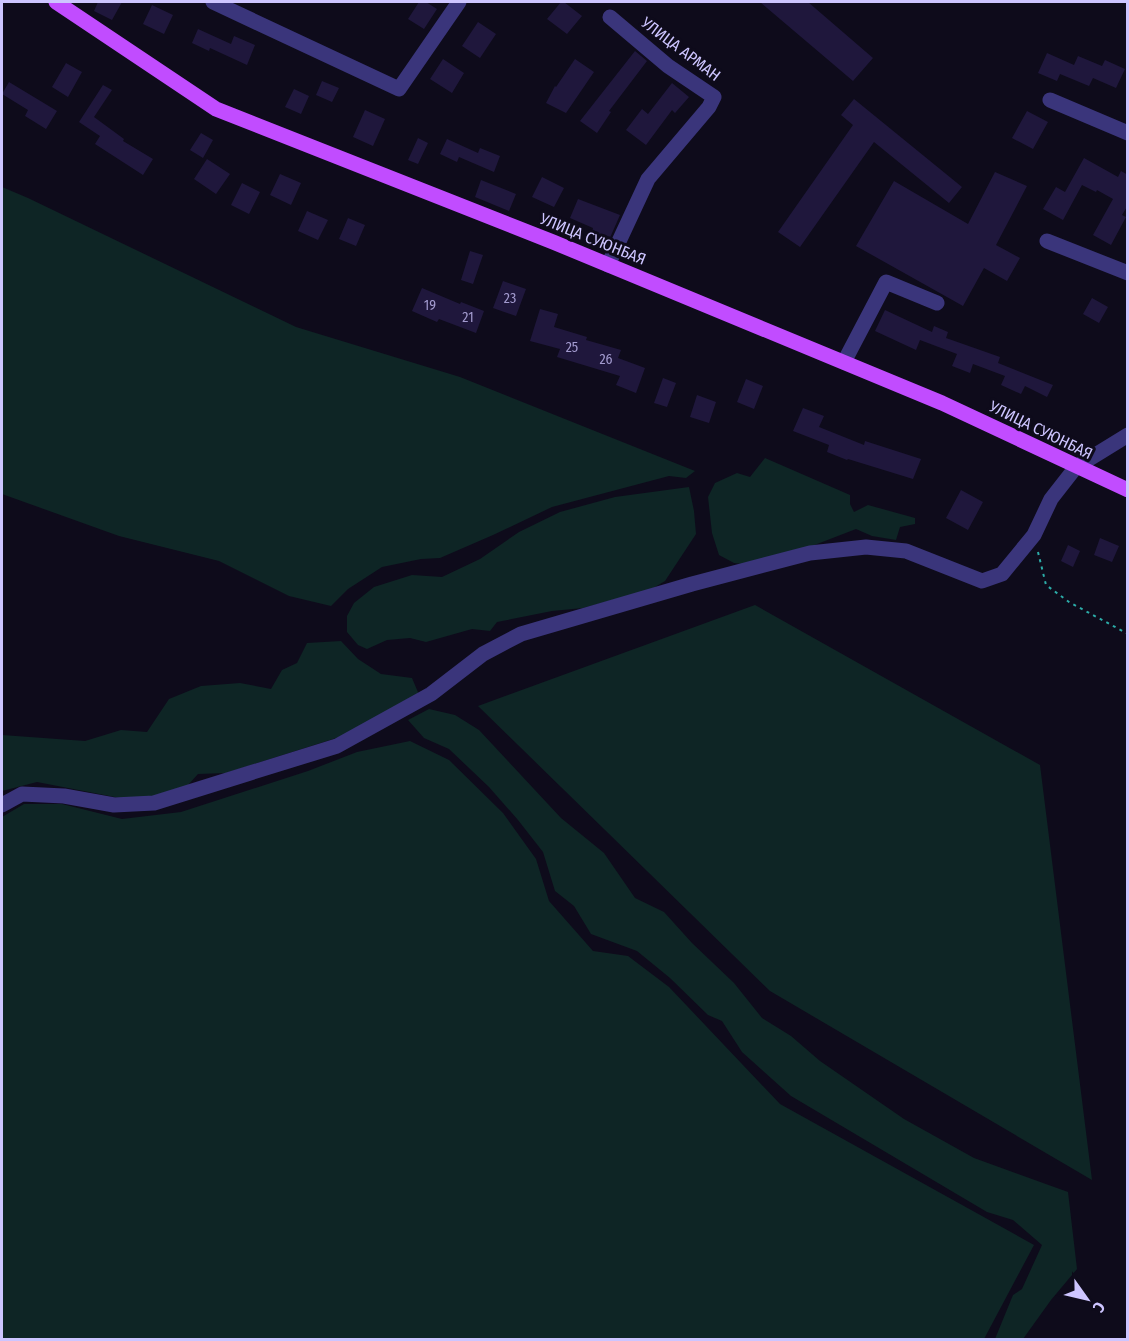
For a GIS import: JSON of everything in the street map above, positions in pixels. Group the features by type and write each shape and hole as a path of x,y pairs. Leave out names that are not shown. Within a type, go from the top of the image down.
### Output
{"main road":[{"name":"УЛИЦА СУЮНБАЯ","path":"56,2 216,109 844,362 942,403 1128,490"}],"street":[{"path":"216,2 399,89 459,2"},
{"name":"УЛИЦА АРМАН","path":"608,265 648,179 709,107 714,97 668,66 610,17"},
{"path":"1050,100 1128,133"},
{"path":"1047,241 1128,273"},
{"path":"844,362 886,282 937,303"},
{"path":"2,805 22,794 64,796 114,805 154,803 337,746 431,694 483,654 521,634 692,584 810,553 866,546 906,551 982,580 1002,574 1034,535 1052,500 1076,467 1128,435"}],"path":[{"path":"1034,535 1046,585 1069,602 1128,634"}],"green space":[{"path":"2,187 296,327 460,377 695,471 686,478 669,476 552,507 440,558 421,559 382,567 348,589 331,606 289,596 219,561 119,536 2,494"},
{"path":"765,458 850,495 850,504 854,512 868,505 915,518 915,524 900,527 896,540 872,536 856,529 760,566 734,563 719,555 712,533 708,497 715,483 737,473 750,477"},
{"path":"689,487 696,534 665,581 650,590 583,608 552,611 497,622 490,631 472,629 426,642 410,638 387,640 367,649 358,645 347,632 347,616 354,603 374,587 412,575 442,577 480,559 519,532 560,512 615,497"},
{"path":"755,605 1040,765 1092,1180 770,991 478,706"},
{"path":"341,641 358,659 381,674 412,678 420,697 352,733 226,773 198,774 179,795 125,799 37,782 2,791 2,735 85,741 121,730 147,732 169,699 201,686 240,683 271,689 282,670 297,663 307,643"},
{"path":"429,709 455,715 479,730 561,818 604,853 635,898 664,912 692,943 734,983 762,1018 791,1036 820,1061 904,1119 974,1158 1068,1192 1077,1269 1023,1339 995,1339 1013,1295 1022,1289 1042,1245 1013,1220 987,1212 791,1096 742,1052 722,1021 708,1015 670,978 637,951 591,934 574,906 555,891 543,852 518,820 489,787 449,749 424,738 408,720"},
{"path":"410,741 449,760 503,813 536,859 549,901 593,951 628,956 669,987 780,1104 1034,1245 984,1339 2,1339 2,817 24,804 62,804 122,819 181,812 308,771 357,752"}],"building":[{"path":"98,2 122,2 112,20 94,11"},
{"path":"419,2 426,2 437,9 424,29 408,19"},
{"path":"561,2 582,16 567,34 547,19"},
{"path":"760,2 808,2 873,58 853,81"},
{"path":"152,5 173,15 164,34 143,24"},
{"path":"478,22 496,34 480,58 462,46"},
{"path":"198,29 231,44 234,36 255,45 247,65 210,48 209,51 192,43"},
{"path":"635,51 647,61 609,111 611,112 597,133 580,121"},
{"path":"1047,53 1074,65 1078,56 1102,66 1105,60 1125,69 1116,88 1093,78 1089,86 1060,74 1057,81 1038,73"},
{"path":"443,59 464,73 452,93 430,79"},
{"path":"575,59 594,72 566,113 546,103 555,86"},
{"path":"66,63 82,72 68,97 52,87"},
{"path":"322,81 339,88 332,102 316,95"},
{"path":"9,82 57,111 46,129 25,116 28,110 2,94"},
{"path":"672,83 689,97 675,113 672,110 646,145 626,130 642,109 648,114"},
{"path":"103,85 112,90 94,117 124,139 123,141 153,159 143,175 95,144 100,136 79,122"},
{"path":"294,89 309,96 301,114 285,107"},
{"path":"854,99 962,187 949,203 874,142 800,247 778,232 853,125 841,115"},
{"path":"365,110 385,119 373,146 353,137"},
{"path":"1027,111 1048,122 1033,149 1012,138"},
{"path":"201,133 213,140 203,158 190,150"},
{"path":"418,138 428,143 418,164 408,160"},
{"path":"447,139 478,153 480,148 500,156 494,172 459,157 457,162 440,154"},
{"path":"1084,158 1118,177 1121,171 1128,175 1128,205 1122,215 1126,217 1111,245 1093,235 1113,199 1097,190 1096,192 1082,185 1063,220 1043,209 1056,187 1065,192"},
{"path":"207,159 230,174 216,194 194,179"},
{"path":"995,172 1027,186 996,245 1020,258 1007,281 984,268 963,306 856,246 894,181 968,224"},
{"path":"280,174 301,183 291,205 270,195"},
{"path":"542,177 564,188 554,207 532,197"},
{"path":"481,180 516,194 509,211 475,197"},
{"path":"242,183 260,192 249,214 231,205"},
{"path":"578,199 620,215 609,240 592,232 593,228 570,218"},
{"path":"307,211 328,220 318,240 298,231"},
{"path":"348,218 365,225 356,246 339,239"},
{"path":"470,251 483,255 473,284 461,280"},
{"path":"503,281 526,289 516,316 493,308"},
{"path":"422,288 484,311 476,333 439,319 437,322 412,311"},
{"path":"1092,298 1108,307 1099,323 1083,314"},
{"path":"540,309 558,314 554,327 587,337 586,340 621,350 618,358 645,368 636,393 616,385 620,376 557,357 560,349 530,341"},
{"path":"885,310 932,332 934,326 948,332 946,338 1000,357 998,363 1053,385 1047,397 1025,386 1021,394 1001,385 1005,376 973,364 970,373 952,366 957,354 920,340 916,350 875,331"},
{"path":"663,378 676,383 667,407 654,403"},
{"path":"746,379 763,386 754,409 737,402"},
{"path":"697,395 716,402 709,423 690,417"},
{"path":"803,408 824,416 819,427 864,445 865,441 921,459 913,479 827,452 829,445 793,431"},
{"path":"961,490 983,502 968,530 946,518"},
{"path":"1100,538 1119,546 1112,562 1094,555"},
{"path":"1068,545 1080,551 1073,567 1061,561"}]}
